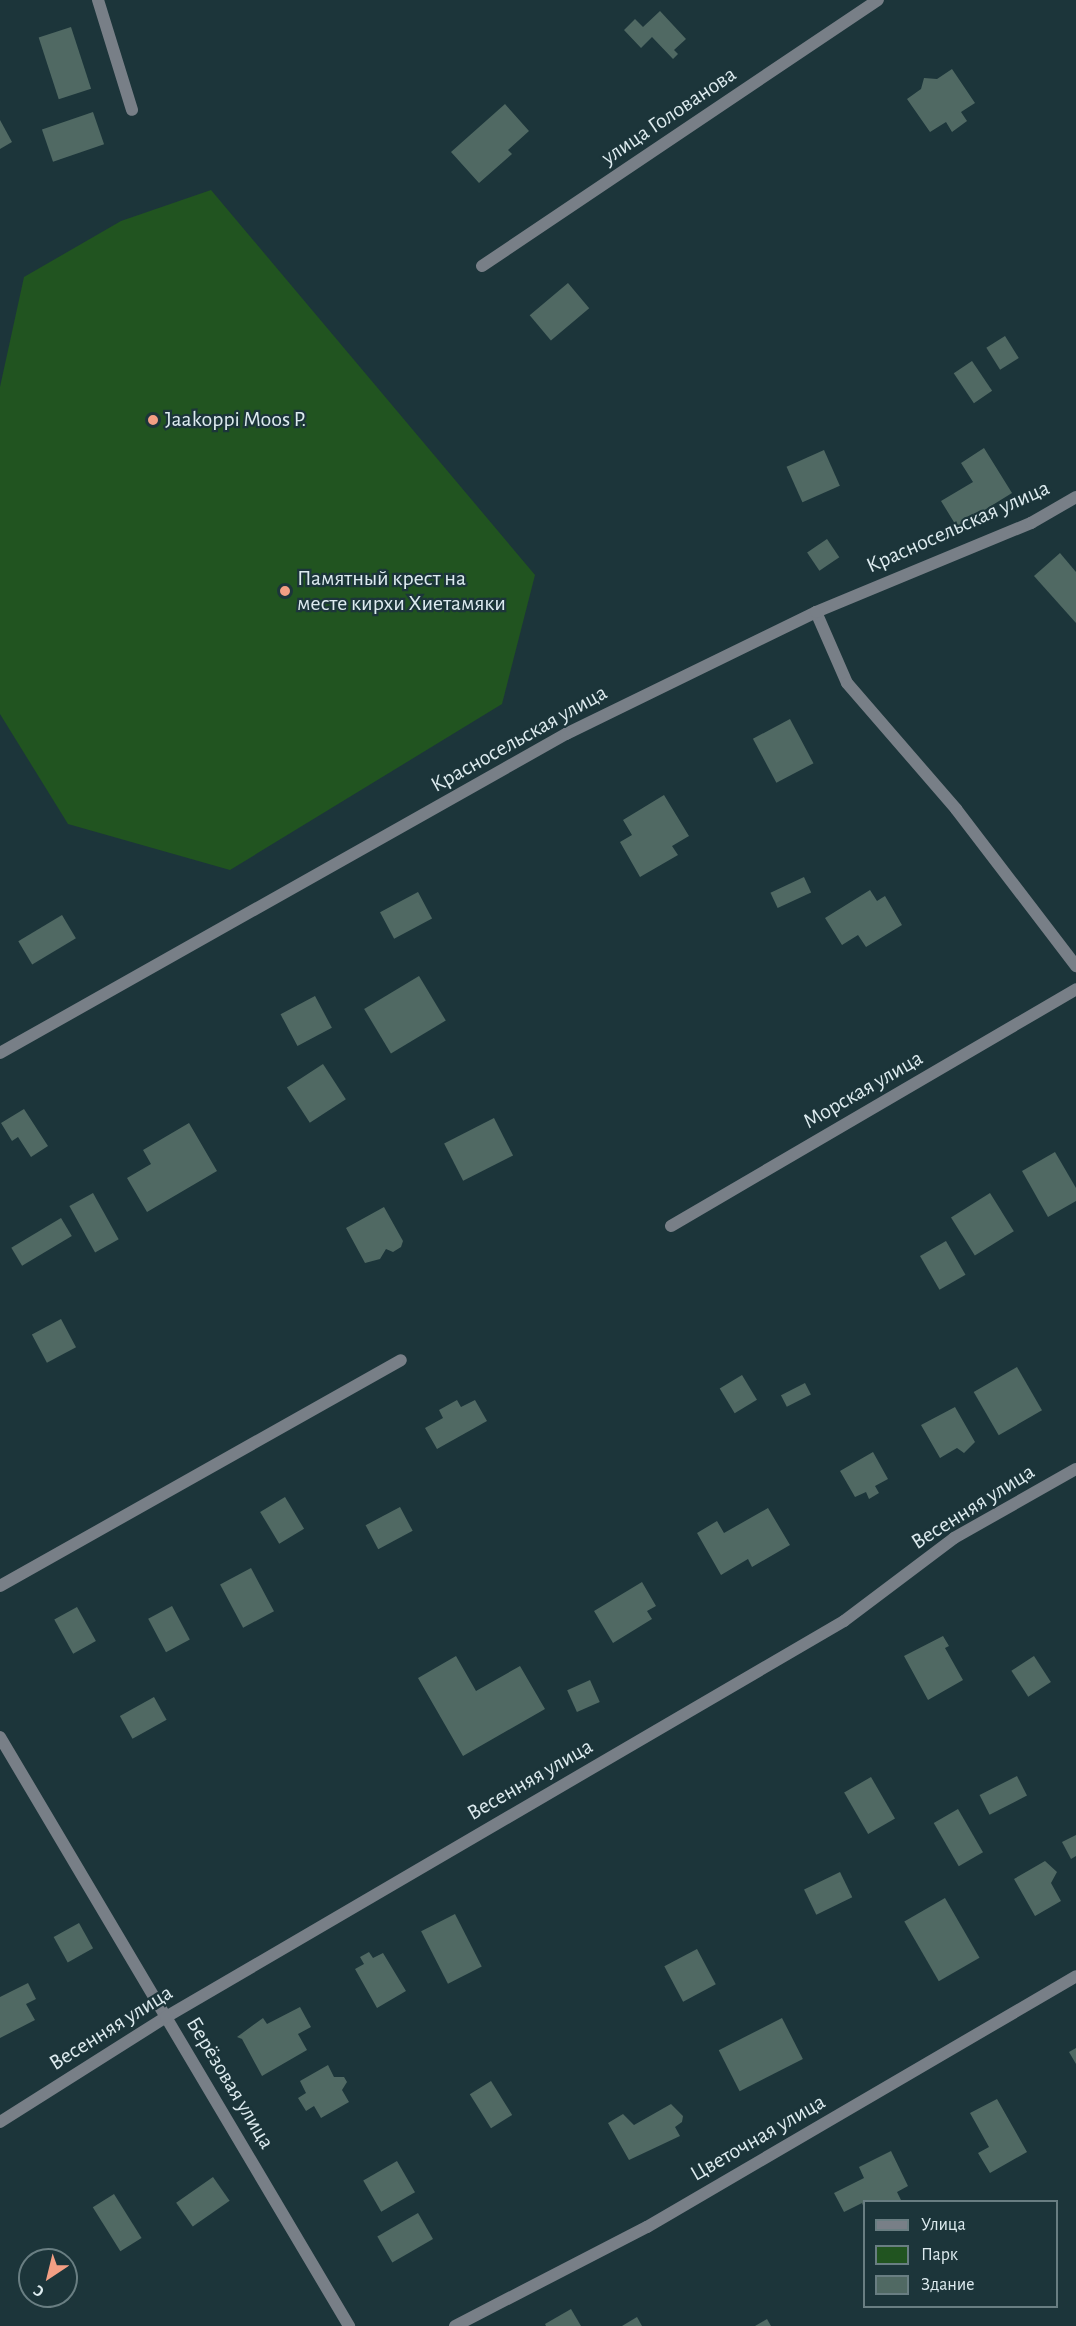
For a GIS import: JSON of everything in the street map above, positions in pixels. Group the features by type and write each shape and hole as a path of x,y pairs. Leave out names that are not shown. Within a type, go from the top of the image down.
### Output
{"street":[{"path":"98,0 132,110"},
{"name":"улица Голованова","path":"482,266 878,0"},
{"name":"Красносельская улица","path":"0,1053 566,734 816,612 1031,523 1076,497"},
{"path":"816,612 847,683 956,809 1076,966"},
{"name":"Морская улица","path":"670,1226 1076,989"},
{"path":"0,1586 401,1360"},
{"name":"Весенняя улица","path":"0,2122 166,2017 844,1621 954,1538 1076,1469"},
{"name":"Берёзовая улица","path":"0,1737 349,2326"},
{"name":"Цветочная улица","path":"455,2326 647,2227 1076,1976"}],"green space":[{"path":"211,190 535,575 502,704 230,870 68,824 0,714 0,387 24,277 121,221"}],"building":[{"path":"660,11 686,39 674,50 678,54 673,59 652,37 641,48 624,30 635,19 643,27"},
{"path":"71,27 91,89 59,99 39,38"},
{"path":"952,69 975,103 961,112 967,121 952,132 946,122 930,132 907,99 921,89 924,78 937,79"},
{"path":"505,104 529,131 508,150 512,154 479,183 451,152"},
{"path":"93,112 104,144 53,162 42,130"},
{"path":"0,120 12,142 0,149"},
{"path":"568,283 589,308 551,340 530,315"},
{"path":"1005,336 1019,358 1000,370 986,348"},
{"path":"972,361 992,391 974,403 954,373"},
{"path":"984,448 1012,493 957,527 941,501 973,482 961,463"},
{"path":"824,450 840,486 802,502 787,467"},
{"path":"827,539 839,557 819,571 807,552"},
{"path":"1060,553 1076,572 1076,623 1034,576"},
{"path":"790,719 813,763 776,783 753,739"},
{"path":"664,795 689,836 672,846 678,855 640,877 620,842 632,835 623,820"},
{"path":"804,877 811,892 778,908 770,893"},
{"path":"870,890 877,901 885,896 902,925 866,947 858,935 842,945 825,918"},
{"path":"418,892 432,918 394,939 380,912"},
{"path":"62,915 76,938 32,964 18,941"},
{"path":"419,976 446,1021 391,1054 364,1009"},
{"path":"315,996 332,1028 297,1046 281,1014"},
{"path":"323,1064 346,1099 310,1123 287,1087"},
{"path":"24,1109 48,1146 31,1157 18,1137 12,1141 1,1123"},
{"path":"494,1118 513,1155 463,1181 444,1143"},
{"path":"189,1123 217,1171 147,1212 127,1178 151,1164 143,1150"},
{"path":"1055,1152 1076,1188 1076,1201 1048,1217 1022,1171"},
{"path":"93,1193 119,1239 95,1252 69,1206"},
{"path":"990,1193 1014,1231 975,1256 951,1217"},
{"path":"384,1207 403,1241 401,1247 393,1252 386,1249 380,1259 365,1263 346,1228"},
{"path":"61,1218 72,1236 22,1266 11,1248"},
{"path":"946,1241 965,1275 940,1290 920,1256"},
{"path":"61,1319 76,1347 47,1363 32,1334"},
{"path":"1017,1367 1042,1410 999,1435 974,1392"},
{"path":"742,1375 757,1400 735,1413 720,1388"},
{"path":"805,1383 811,1395 787,1407 781,1395"},
{"path":"457,1400 461,1407 475,1400 487,1421 437,1449 425,1428 443,1418 439,1410"},
{"path":"955,1407 975,1442 964,1453 957,1448 940,1458 921,1425"},
{"path":"873,1452 888,1479 875,1486 879,1493 869,1499 866,1492 855,1497 840,1471"},
{"path":"285,1497 304,1529 279,1544 260,1512"},
{"path":"400,1507 413,1531 378,1549 366,1525"},
{"path":"768,1508 790,1545 752,1567 748,1559 721,1575 697,1533 717,1521 724,1533"},
{"path":"251,1568 274,1611 243,1628 220,1584"},
{"path":"642,1582 656,1606 647,1611 652,1619 613,1643 594,1611"},
{"path":"172,1606 190,1640 166,1652 148,1619"},
{"path":"77,1607 96,1641 73,1654 54,1620"},
{"path":"943,1636 949,1646 945,1648 963,1680 928,1700 904,1656"},
{"path":"456,1656 476,1691 520,1666 545,1709 463,1756 418,1678"},
{"path":"1034,1656 1051,1682 1028,1697 1011,1671"},
{"path":"590,1680 600,1702 577,1712 567,1690"},
{"path":"154,1697 167,1720 132,1739 120,1716"},
{"path":"1017,1776 1027,1796 990,1815 980,1795"},
{"path":"871,1777 895,1819 868,1834 844,1792"},
{"path":"958,1809 983,1852 959,1866 934,1823"},
{"path":"1076,1835 1076,1856 1071,1859 1062,1842"},
{"path":"1045,1861 1057,1872 1051,1883 1061,1901 1035,1916 1014,1879"},
{"path":"840,1872 852,1897 816,1915 804,1890"},
{"path":"945,1898 980,1958 939,1981 904,1922"},
{"path":"455,1914 482,1967 448,1984 421,1931"},
{"path":"79,1923 93,1948 68,1962 54,1937"},
{"path":"697,1949 716,1984 683,2002 664,1966"},
{"path":"369,1952 373,1958 383,1953 406,1991 377,2008 355,1969 364,1964 360,1957"},
{"path":"28,1983 36,1999 26,2004 35,2020 0,2038 0,1997"},
{"path":"300,2007 311,2027 298,2034 307,2050 262,2076 242,2039 237,2037 263,2018 267,2024"},
{"path":"782,2018 803,2059 740,2091 719,2050"},
{"path":"1076,2048 1076,2064 1069,2052"},
{"path":"328,2065 334,2077 344,2077 347,2082 342,2090 349,2102 321,2118 314,2106 306,2111 298,2098 306,2093 300,2081"},
{"path":"491,2081 512,2115 491,2128 470,2094"},
{"path":"997,2099 1027,2152 990,2173 978,2153 989,2147 970,2113"},
{"path":"671,2104 683,2116 682,2122 675,2127 680,2136 629,2160 608,2123 623,2114 634,2125"},
{"path":"891,2151 908,2186 897,2192 901,2200 863,2200 863,2206 862,2203 844,2212 834,2193 864,2178 859,2167"},
{"path":"397,2161 415,2192 381,2212 363,2180"},
{"path":"213,2177 230,2201 193,2227 176,2203"},
{"path":"114,2194 142,2238 120,2251 93,2207"},
{"path":"418,2213 433,2239 392,2262 377,2236"},
{"path":"571,2309 581,2326 546,2326 545,2324"},
{"path":"637,2317 642,2326 622,2326"},
{"path":"767,2319 771,2326 755,2326"}],"place":[{"name":"Jaakoppi Moos P.","path":"153,420"},
{"name":"Памятный крест на месте кирхи Хиетамяки","path":"285,591"}]}
